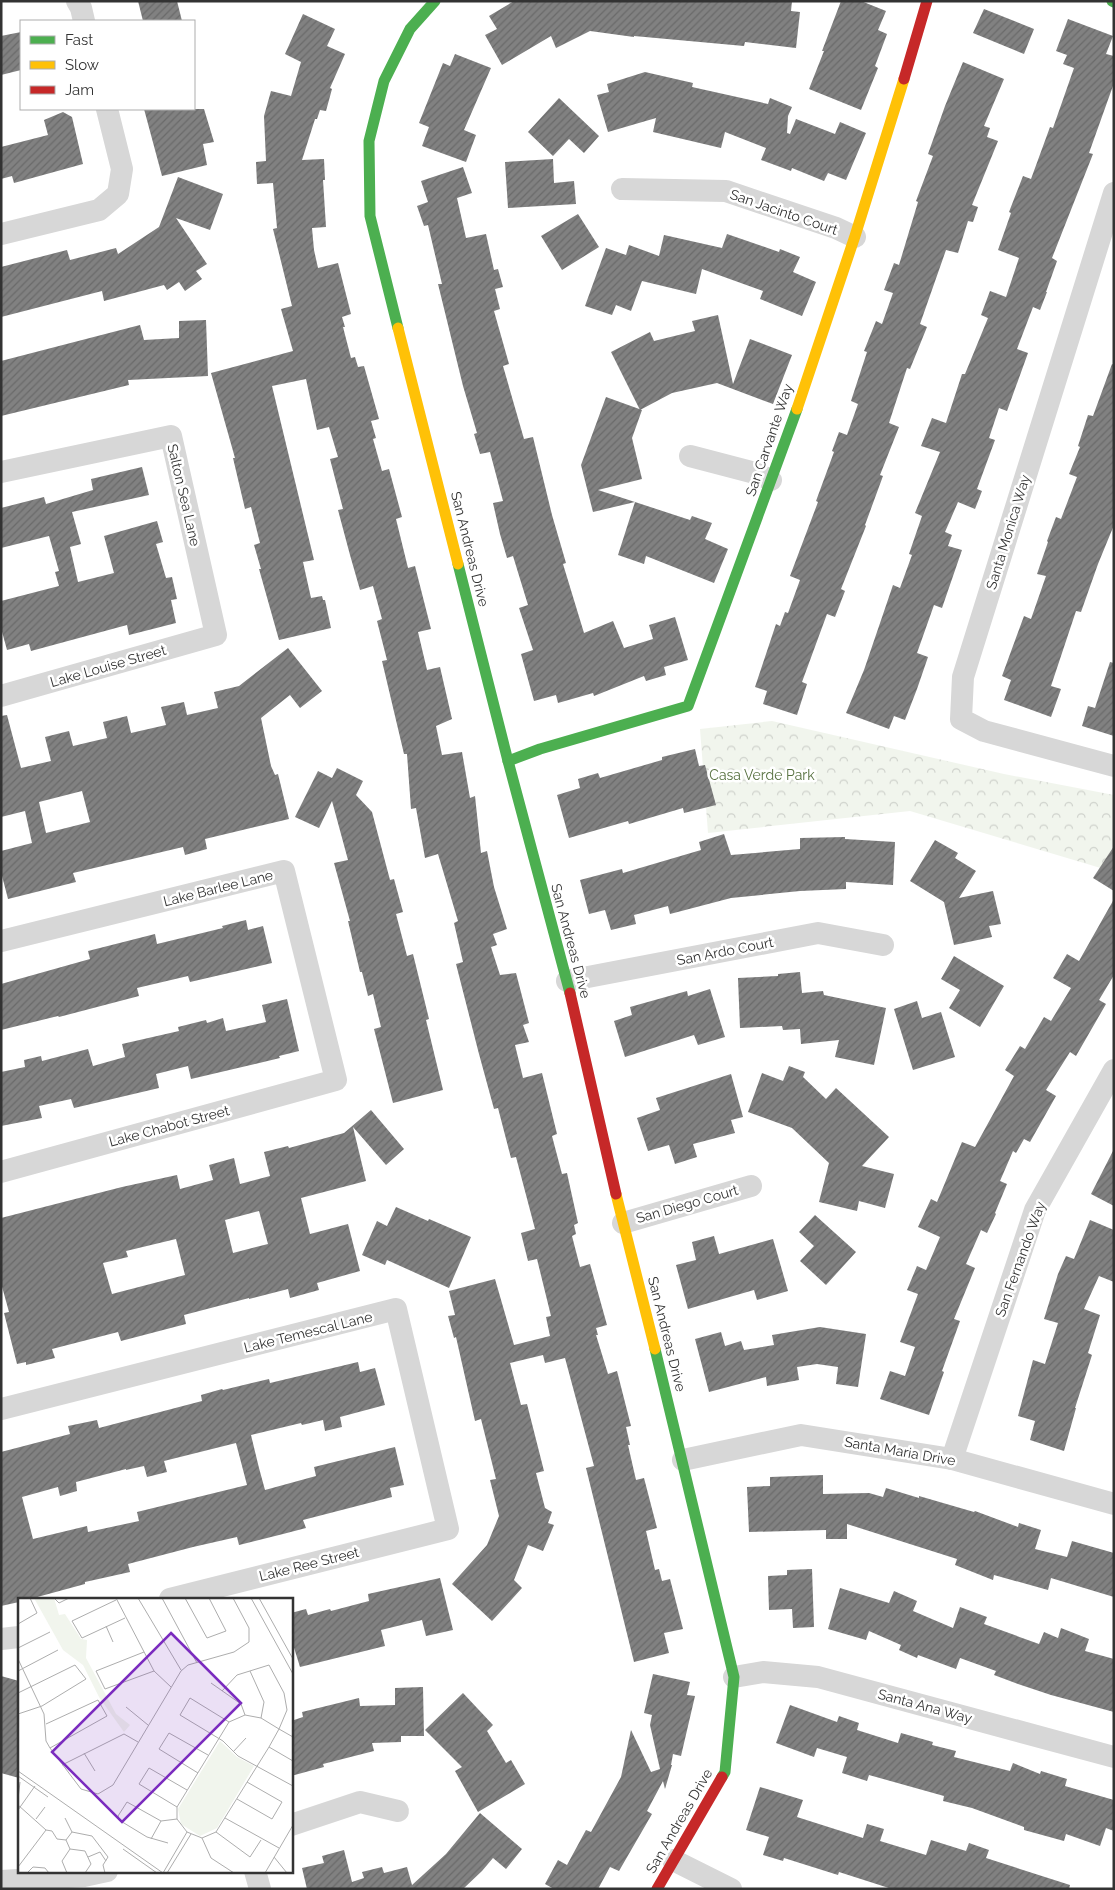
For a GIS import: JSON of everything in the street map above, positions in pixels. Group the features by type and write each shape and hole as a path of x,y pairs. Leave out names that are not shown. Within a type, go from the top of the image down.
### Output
{"street":[{"path":"77,1 84,20"},
{"name":"San Andreas Drive","path":"435,1 410,29 384,81 369,140 370,216 508,761 567,981 734,1677 725,1772 657,1889"},
{"name":"San Carvante Way","path":"508,761 688,706 771,480 855,237 927,1"},
{"path":"1,234 99,210 118,194 122,169 106,110"},
{"name":"San Jacinto Court","path":"622,188 726,192 836,228 855,237"},
{"name":"Santa Monica Way","path":"1114,193 963,677 961,719 984,731 1114,766"},
{"name":"Salton Sea Lane","path":"1,472 171,436 216,635"},
{"path":"690,456 755,473 771,480"},
{"name":"Lake Louise Street","path":"1,696 216,635"},
{"name":"Lake Barlee Lane","path":"1,941 284,871 336,1080"},
{"name":"San Ardo Court","path":"567,981 818,933 883,945"},
{"name":"San Fernando Way","path":"952,1459 1035,1210 1114,1070"},
{"name":"Lake Chabot Street","path":"1,1172 336,1080"},
{"name":"San Diego Court","path":"624,1223 751,1186"},
{"name":"Lake Temescal Lane","path":"1,1409 396,1309 448,1529"},
{"name":"Santa Maria Drive","path":"683,1460 800,1435 952,1459 1114,1504"},
{"name":"Lake Ree Street","path":"174,1598 448,1529"},
{"path":"1,1639 18,1637"},
{"name":"Santa Ana Way","path":"734,1677 763,1672 818,1677 1114,1758"},
{"path":"292,1825 360,1802 398,1811"},
{"path":"673,1860 731,1889"},
{"path":"1,1881 84,1876 102,1872"},
{"path":"255,1872 260,1889"}],"green space":[{"name":"Casa Verde Park","path":"772,721 1004,774 1114,795 1114,872 910,811 708,833 700,729"}],"building":[{"path":"138,1 177,1 182,20 143,20"},
{"path":"514,1 792,1 791,11 800,12 796,48 745,42 744,46 634,37 590,31 556,48 551,36 502,65 485,35 497,29 489,16"},
{"path":"841,1 861,1 886,11 878,30 887,34 875,66 878,68 861,110 809,89"},
{"path":"984,9 1034,29 1024,54 973,33"},
{"path":"303,14 335,29 327,46 345,54 330,88 332,89 326,111 320,110 317,119 315,119 302,160 324,159 325,180 323,180 326,227 312,228 318,268 338,263 351,314 342,317 345,327 343,327 351,358 355,357 358,367 364,366 379,419 371,421 376,438 373,439 382,471 389,469 402,517 396,519 408,568 415,566 431,629 418,632 427,670 440,667 452,719 436,726 442,755 462,752 470,798 475,796 481,853 487,851 494,887 507,929 493,934 497,945 491,947 500,975 516,973 529,1023 523,1025 529,1042 515,1045 523,1078 542,1073 557,1134 552,1136 562,1174 567,1173 578,1223 574,1225 576,1234 572,1236 580,1267 590,1264 607,1325 596,1328 598,1335 596,1335 608,1374 617,1371 631,1426 626,1427 636,1480 644,1478 657,1528 646,1531 655,1570 659,1569 662,1581 670,1579 683,1629 664,1633 669,1653 634,1662 586,1468 594,1466 565,1358 545,1363 543,1355 510,1363 521,1405 527,1404 544,1471 536,1473 545,1508 552,1512 548,1523 554,1525 543,1551 528,1545 514,1580 522,1588 492,1621 452,1584 487,1545 499,1516 490,1480 496,1479 481,1419 475,1421 456,1337 454,1338 448,1316 455,1315 449,1291 495,1279 514,1345 550,1336 546,1317 551,1316 537,1259 528,1261 521,1233 535,1229 516,1157 511,1158 498,1108 494,1109 456,964 463,962 454,923 458,921 438,854 425,858 416,808 411,809 407,754 404,754 382,661 387,660 377,621 382,619 373,586 360,590 350,555 338,510 343,509 330,459 338,457 329,427 317,430 306,379 272,386 314,560 303,562 311,598 322,596 323,600 325,600 331,628 279,640 259,569 261,569 254,545 260,543 251,507 245,509 233,458 235,458 211,373 293,351 281,309 292,306 273,229 277,228 273,183 257,184 256,162 266,161 264,116 271,91 291,96 301,62 285,54"},
{"path":"1068,19 1113,36 1106,54 1114,56 1114,83 1089,153 1093,154 1052,258 1057,261 1047,292 1040,310 1033,307 1017,349 1028,353 1007,411 999,408 989,438 995,440 977,489 982,491 975,509 958,502 945,532 952,535 948,546 962,550 942,608 934,605 917,653 928,657 917,689 905,720 894,716 889,729 846,713 864,670 893,585 900,588 912,555 909,554 922,516 915,513 940,452 921,446 932,418 946,423 962,374 965,374 988,318 981,315 990,291 1006,297 1019,258 998,250 1011,213 1009,212 1023,176 1031,179 1050,127 1053,128 1074,68 1063,64 1067,55 1056,51"},
{"path":"20,32 20,70 1,75 1,36"},
{"path":"455,54 491,68 464,130 476,135 466,162 422,146 429,127 419,123 443,63 450,66"},
{"path":"963,62 1004,79 984,126 990,128 987,137 998,141 972,205 978,207 973,222 968,221 958,253 946,250 920,324 927,327 910,369 907,368 889,423 899,427 880,475 883,476 866,526 841,589 845,591 835,617 827,614 802,682 807,684 797,715 763,704 767,691 755,687 776,624 780,626 785,612 788,613 800,580 790,576 818,502 816,501 834,452 832,451 839,432 847,435 858,404 851,401 867,352 864,351 876,321 882,324 893,293 884,290 894,263 899,265 918,202 916,201 933,156 928,154"},
{"path":"645,72 693,83 692,87 768,104 770,98 792,107 788,116 787,133 790,134 796,119 835,134 840,122 866,133 846,180 828,173 824,181 792,168 791,171 761,160 766,148 725,132 721,148 653,132 656,118 608,132 597,95 609,92 607,84"},
{"path":"559,98 599,136 584,153 569,139 553,156 528,132"},
{"path":"204,109 214,142 203,144 207,165 162,176 144,110"},
{"path":"63,112 72,117 83,164 14,183 12,176 1,179 1,147 48,135 44,120"},
{"path":"553,159 554,183 574,181 576,204 508,208 505,162"},
{"path":"463,167 472,193 457,198 466,238 486,234 494,270 498,269 503,287 495,289 500,309 494,311 509,364 503,366 524,439 533,437 566,563 563,564 584,633 613,621 624,648 653,639 649,625 675,617 688,660 664,667 666,675 646,681 644,676 594,696 593,693 558,703 556,695 534,701 521,654 533,650 519,608 528,605 513,556 507,558 500,534 493,503 503,501 490,452 480,454 474,434 477,433 463,386 438,284 442,284 428,225 424,226 417,206 428,202 421,181"},
{"path":"178,177 223,194 210,230 176,218 207,264 196,271 202,279 185,291 179,282 167,290 164,285 104,301 102,291 1,317 1,267 67,250 70,260 116,248 118,254 159,227"},
{"path":"578,214 599,247 562,270 541,236"},
{"path":"727,234 779,252 780,249 800,257 793,272 816,282 802,316 760,299 763,291 702,269 696,294 642,281 631,311 616,305 612,315 585,306 606,248 626,255 629,245 659,256 664,235 722,248"},
{"path":"718,315 733,384 750,339 792,355 773,404 717,383 672,393 640,410 611,352 650,332 654,341 695,331 692,321"},
{"path":"206,320 208,376 128,380 129,385 1,416 1,361 140,325 144,340 179,338 179,321"},
{"path":"1112,364 1114,365 1114,525 1081,612 1076,611 1051,686 1061,689 1051,717 1004,700 1011,680 1002,676 1024,616 1031,619 1046,576 1037,574 1047,541 1056,517 1061,519 1077,477 1069,474 1080,447 1078,446 1088,415 1093,416"},
{"path":"606,397 642,410 632,438 642,479 598,490 635,502 593,512 581,465"},
{"path":"142,467 149,495 72,512 81,544 70,547 78,582 114,573 104,536 157,521 163,542 156,544 166,578 172,577 177,599 171,600 176,623 129,635 127,625 31,651 29,644 7,650 1,628 1,601 59,586 55,572 59,571 49,536 1,548 1,508 44,497 46,504 93,490 91,479"},
{"path":"635,502 690,520 692,516 712,523 705,539 728,549 714,583 646,556 644,564 618,555"},
{"path":"288,648 322,691 300,708 290,695 261,718 271,766 275,775 278,774 289,819 205,839 207,849 185,855 183,847 73,873 76,882 8,899 1,872 1,851 32,843 25,811 1,817 1,716 7,715 21,768 51,761 45,737 69,731 73,746 107,738 103,722 127,716 131,733 166,725 161,707 184,702 187,715 218,708 214,692 239,686","holes":["82,791 90,822 46,833 39,802"]},
{"path":"1110,662 1114,663 1114,736 1082,726 1088,706 1095,708"},
{"path":"695,749 699,766 705,765 716,805 684,813 683,808 629,824 628,821 569,838 557,795 580,788 578,779 598,773 600,778 662,760 662,757"},
{"path":"337,768 363,781 356,795 372,812 390,880 394,879 403,912 396,914 407,956 413,954 429,1019 426,1020 443,1090 393,1103 374,1029 381,1027 373,994 368,996 362,972 360,972 348,921 350,921 334,863 348,860 332,801 319,828 295,817 318,771 332,778"},
{"path":"724,834 731,855 800,849 800,838 845,837 845,839 895,842 893,885 846,882 846,889 800,891 731,898 670,914 668,906 634,915 636,924 611,930 605,910 589,914 580,880 622,869 623,873 701,850 699,842"},
{"path":"935,840 958,853 955,858 976,871 959,898 993,891 1001,924 989,926 992,937 954,945 944,902 910,881"},
{"path":"1114,846 1114,891 1093,878"},
{"path":"1114,899 1114,975 1099,1000 1106,1004 1076,1056 1070,1052 1046,1090 1056,1096 1030,1142 1024,1139 1016,1153 1013,1151 1000,1181 1007,1184 996,1214 987,1233 981,1230 966,1264 975,1268 954,1319 960,1321 929,1415 880,1399 890,1371 905,1376 915,1347 900,1342 918,1294 907,1290 917,1266 926,1270 940,1237 918,1227 931,1199 937,1202 962,1142 975,1147 1014,1076 1005,1070 1020,1046 1025,1049 1044,1017 1051,1021 1071,988 1053,978 1067,954 1079,961"},
{"path":"246,920 248,930 263,926 272,963 190,982 188,976 137,988 139,996 1,1030 1,984 90,959 88,951 155,934 157,944 223,928 222,926"},
{"path":"954,956 1004,986 980,1027 949,1008 960,990 941,979"},
{"path":"800,972 802,993 823,991 824,995 886,1008 874,1065 835,1057 839,1040 801,1044 800,1029 783,1030 782,1026 740,1028 738,978 778,976 778,974"},
{"path":"710,989 725,1037 698,1045 694,1035 625,1057 614,1021 632,1015 630,1007 687,991 688,996"},
{"path":"287,999 299,1051 279,1056 280,1058 191,1079 188,1066 156,1074 159,1088 74,1108 71,1099 39,1106 42,1118 1,1126 1,1072 25,1067 24,1060 41,1056 42,1061 88,1049 93,1066 125,1057 122,1044 179,1031 178,1027 206,1020 207,1023 223,1018 226,1031 266,1022 262,1005"},
{"path":"917,1001 922,1018 941,1012 955,1057 913,1070 894,1009"},
{"path":"789,1066 805,1072 803,1077 826,1099 836,1088 889,1137 862,1166 894,1174 885,1208 859,1201 857,1211 819,1202 829,1163 792,1128 748,1112 762,1073 783,1081"},
{"path":"731,1074 743,1117 731,1120 735,1133 693,1144 697,1157 675,1164 669,1145 648,1151 637,1118 660,1110 656,1098"},
{"path":"371,1110 404,1149 386,1165 353,1127 366,1181 301,1198 310,1234 348,1224 360,1271 317,1283 319,1290 290,1298 288,1289 249,1298 184,1315 186,1324 121,1341 118,1332 52,1349 55,1358 26,1365 26,1362 17,1364 4,1313 9,1312 1,1283 1,1218 177,1175 180,1189 213,1180 209,1165 234,1158 240,1184 270,1176 264,1152 288,1146 289,1148 344,1133","holes":["259,1211 268,1244 233,1253 225,1220","176,1239 185,1275 112,1294 103,1263 128,1257 126,1251"]},
{"path":"1114,1149 1114,1206 1091,1194"},
{"path":"396,1207 471,1237 449,1288 387,1260 385,1265 362,1255 377,1221 387,1226"},
{"path":"815,1215 856,1252 826,1285 800,1261 814,1246 799,1232"},
{"path":"1090,1220 1114,1230 1114,1282 1099,1276 1084,1309 1100,1315 1088,1353 1092,1355 1064,1451 1030,1440 1035,1421 1018,1416 1033,1360 1045,1364 1058,1323 1044,1319 1058,1274 1066,1256 1074,1259"},
{"path":"714,1236 719,1254 773,1239 788,1291 757,1300 754,1290 688,1309 676,1265 696,1260 692,1242"},
{"path":"820,1327 866,1334 858,1387 836,1384 838,1367 817,1364 797,1367 799,1380 767,1386 766,1377 709,1392 695,1339 721,1332 725,1346 741,1341 744,1350 774,1345 772,1335"},
{"path":"358,1362 360,1372 375,1368 385,1405 340,1417 342,1427 325,1431 323,1420 302,1425 301,1423 251,1435 265,1490 316,1476 314,1467 395,1447 404,1485 390,1488 392,1497 303,1520 306,1528 239,1545 237,1537 193,1547 128,1564 130,1572 85,1582 85,1584 34,1598 18,1598 18,1602 1,1606 1,1452 70,1434 68,1426 97,1420 99,1428 202,1401 201,1395 269,1379 270,1383","holes":["236,1443 247,1485 137,1512 139,1521 88,1532 87,1526 33,1539 22,1497 58,1487 60,1496 77,1491 76,1482 126,1469 144,1466 147,1477 167,1472 164,1461"]},
{"path":"823,1475 823,1494 869,1493 883,1497 886,1488 975,1511 1018,1527 1019,1523 1041,1530 1035,1549 1067,1557 1072,1541 1114,1553 1114,1597 1051,1578 1048,1590 994,1575 993,1580 955,1565 957,1559 847,1524 847,1539 826,1539 826,1530 749,1532 747,1487 770,1486 770,1477"},
{"path":"812,1569 814,1627 793,1628 792,1609 769,1610 768,1576 787,1575 787,1570"},
{"path":"440,1578 453,1630 426,1636 422,1620 381,1630 385,1646 300,1667 292,1641 292,1613 306,1609 308,1615 330,1609 331,1611 369,1601 368,1594"},
{"path":"840,1588 889,1603 894,1591 917,1601 913,1611 953,1628 960,1607 987,1617 984,1624 1039,1644 1044,1632 1058,1638 1061,1628 1089,1639 1085,1651 1114,1659 1114,1712 1018,1684 994,1675 996,1671 960,1658 956,1669 918,1655 917,1658 899,1650 901,1645 869,1631 866,1640 828,1629"},
{"path":"653,1674 690,1682 687,1695 695,1696 681,1756 673,1754 665,1789 663,1781 647,1811 652,1814 619,1871 610,1867 598,1889 554,1889 545,1884 558,1860 567,1865 586,1830 591,1832 621,1777 631,1730 651,1772 660,1769 650,1725 652,1715 644,1713"},
{"path":"1,1676 18,1681 18,1778 1,1773"},
{"path":"423,1687 424,1736 401,1736 401,1742 372,1743 374,1751 323,1764 324,1767 292,1776 292,1721 303,1717 302,1712 359,1698 360,1706 395,1705 395,1688"},
{"path":"463,1693 493,1725 487,1731 506,1763 511,1760 525,1784 478,1812 455,1771 462,1767 425,1730"},
{"path":"790,1705 837,1722 839,1716 859,1723 857,1730 898,1743 901,1733 933,1742 932,1745 956,1751 954,1757 1010,1771 1013,1763 1040,1774 1041,1771 1067,1779 1065,1786 1114,1800 1114,1831 1106,1828 1100,1846 1066,1834 1064,1841 1024,1830 1024,1827 972,1808 943,1801 944,1796 869,1775 867,1781 842,1773 847,1757 817,1748 814,1757 776,1743"},
{"path":"760,1787 803,1800 797,1817 863,1838 867,1824 884,1829 880,1841 926,1855 931,1840 966,1851 969,1843 989,1850 986,1858 1070,1885 1069,1889 892,1889 839,1872 838,1875 784,1858 783,1861 763,1855 769,1837 746,1830"},
{"path":"480,1813 522,1849 506,1869 493,1858 463,1889 307,1889 302,1868 324,1863 322,1856 344,1850 352,1882 364,1878 362,1872 382,1867 384,1873 407,1867 412,1885 446,1854"}],"traffic: fast":[{"path":"398,328 370,216 369,141 384,81 410,29 435,1"},
{"path":"508,761 540,749 688,706 797,409"},
{"path":"458,564 570,993"},
{"path":"655,1349 734,1677 725,1772 722,1777"}],"traffic: slow":[{"path":"797,409 855,236 904,79"},
{"path":"398,328 458,564"},
{"path":"616,1194 655,1349"}],"traffic: jam":[{"path":"904,79 927,1"},
{"path":"570,993 616,1194"},
{"path":"657,1889 722,1777"}]}
